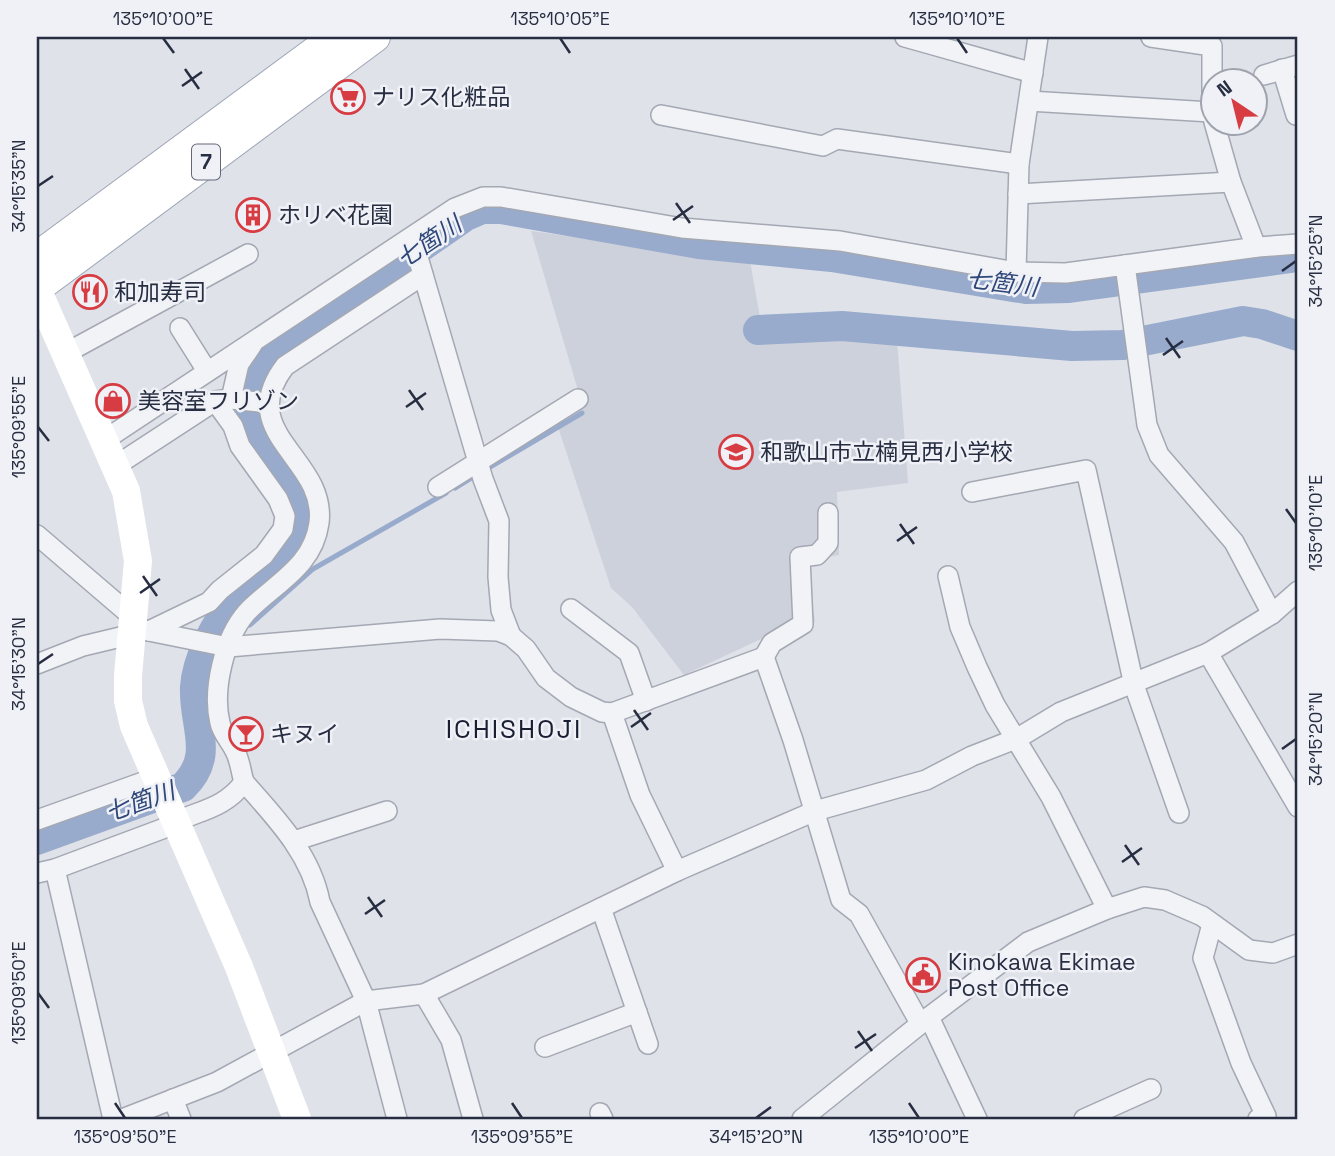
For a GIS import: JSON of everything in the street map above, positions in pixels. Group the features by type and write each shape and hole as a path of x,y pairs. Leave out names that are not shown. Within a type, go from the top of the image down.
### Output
{"main road":[{"name":"7","path":"37,257 335,37"},
{"name":"7","path":"39,299 375,37"},
{"path":"39,299 117,465 134,528 138,561 138,628 128,701 134,726 174,815 297,1119"}],"street":[{"path":"905,37 1033,73"},
{"path":"1016,272 1019,164 1038,37"},
{"path":"1151,37 1212,46 1212,66"},
{"path":"1282,70 1296,115"},
{"path":"1029,101 1198,116"},
{"path":"661,116 823,146 836,139 1019,164"},
{"path":"1218,136 1231,182 1256,247"},
{"path":"1018,194 1231,182"},
{"path":"397,1119 366,1001 294,841 244,782 236,753 220,725 217,691 225,647 247,612 295,572 314,542 318,524 320,503 314,486 278,435 265,402 285,366 417,254 449,212 483,197 501,197 682,228 840,241 1016,272 1126,274 1256,247 1298,244"},
{"path":"66,353 248,254"},
{"path":"106,439 258,339 417,254"},
{"path":"417,254 480,468 499,521 500,599 510,636"},
{"path":"1126,274 1147,425 1159,455 1234,542 1272,614"},
{"path":"180,328 207,372"},
{"path":"37,664 209,603 220,590 264,555 283,529 285,516 278,499 240,446 227,400 239,365 258,339"},
{"path":"438,487 480,468 578,399"},
{"path":"117,465 227,400 265,402"},
{"path":"972,492 1086,470 1134,685 1179,813"},
{"path":"37,536 138,628 225,647 440,629 498,631 510,636 526,649 546,678 571,697 602,712 612,713 764,657 772,643 803,624 800,557 817,555 828,543 828,513"},
{"path":"948,576 964,637 995,705 1018,738 1107,909"},
{"path":"122,1119 217,1082 366,1001 424,994 677,871 815,811 926,780 972,756 1018,738 1062,712 1209,653 1272,614 1298,591"},
{"path":"572,609 629,653 646,701"},
{"path":"1209,653 1298,807"},
{"path":"764,657 841,900 859,914 925,1020 977,1119"},
{"path":"612,713 640,795 677,871"},
{"path":"37,820 159,780"},
{"path":"113,1119 46,871 162,829 174,815 203,814 234,795 244,782"},
{"path":"294,841 387,811"},
{"path":"802,1119 925,1020 1028,942 1107,909 1144,897 1165,900 1212,924 1249,950 1273,953 1298,944"},
{"path":"601,908 648,1044"},
{"path":"1212,924 1203,958 1241,1063 1266,1116 1258,1119"},
{"path":"424,994 451,1040 473,1119"},
{"path":"545,1047 637,1012"},
{"path":"1084,1119 1151,1089"},
{"path":"173,1099 181,1119"}],"shaded area":[{"name":"和歌山市立楠見西小学校","path":"531,231 750,261 764,340 897,340 908,483 837,492 839,555 805,561 815,622 761,639 684,675 632,607 611,588 556,421 582,404"}],"waterway":[{"name":"七箇川","path":"37,840 183,787 193,775 201,752 195,701 196,681 205,648 227,610 286,558 299,533 301,512 297,501 270,458 254,425 250,394 255,378 264,362 279,345 466,216 482,209 501,209 699,244 832,257 1026,289 1069,288 1298,257"},
{"path":"758,330 842,326 1072,346 1123,345 1243,321 1262,324 1298,336"},
{"path":"485,470 582,413"},
{"path":"455,488 476,475"},
{"path":"250,625 313,569 446,493"},
{"path":"215,627 229,629"}],"place":[{"name":"ナリス化粧品","path":"348,97"},
{"name":"ホリベ花園","path":"253,215"},
{"name":"和加寿司","path":"90,292"},
{"name":"美容室フリゾン","path":"113,401"},
{"name":"和歌山市立楠見西小学校","path":"736,452"},
{"name":"キヌイ","path":"246,734"},
{"name":"Kinokawa Ekimae Post Office","path":"923,975"}],"district":[{"name":"ICHISHOJI","path":"514,729"}]}
